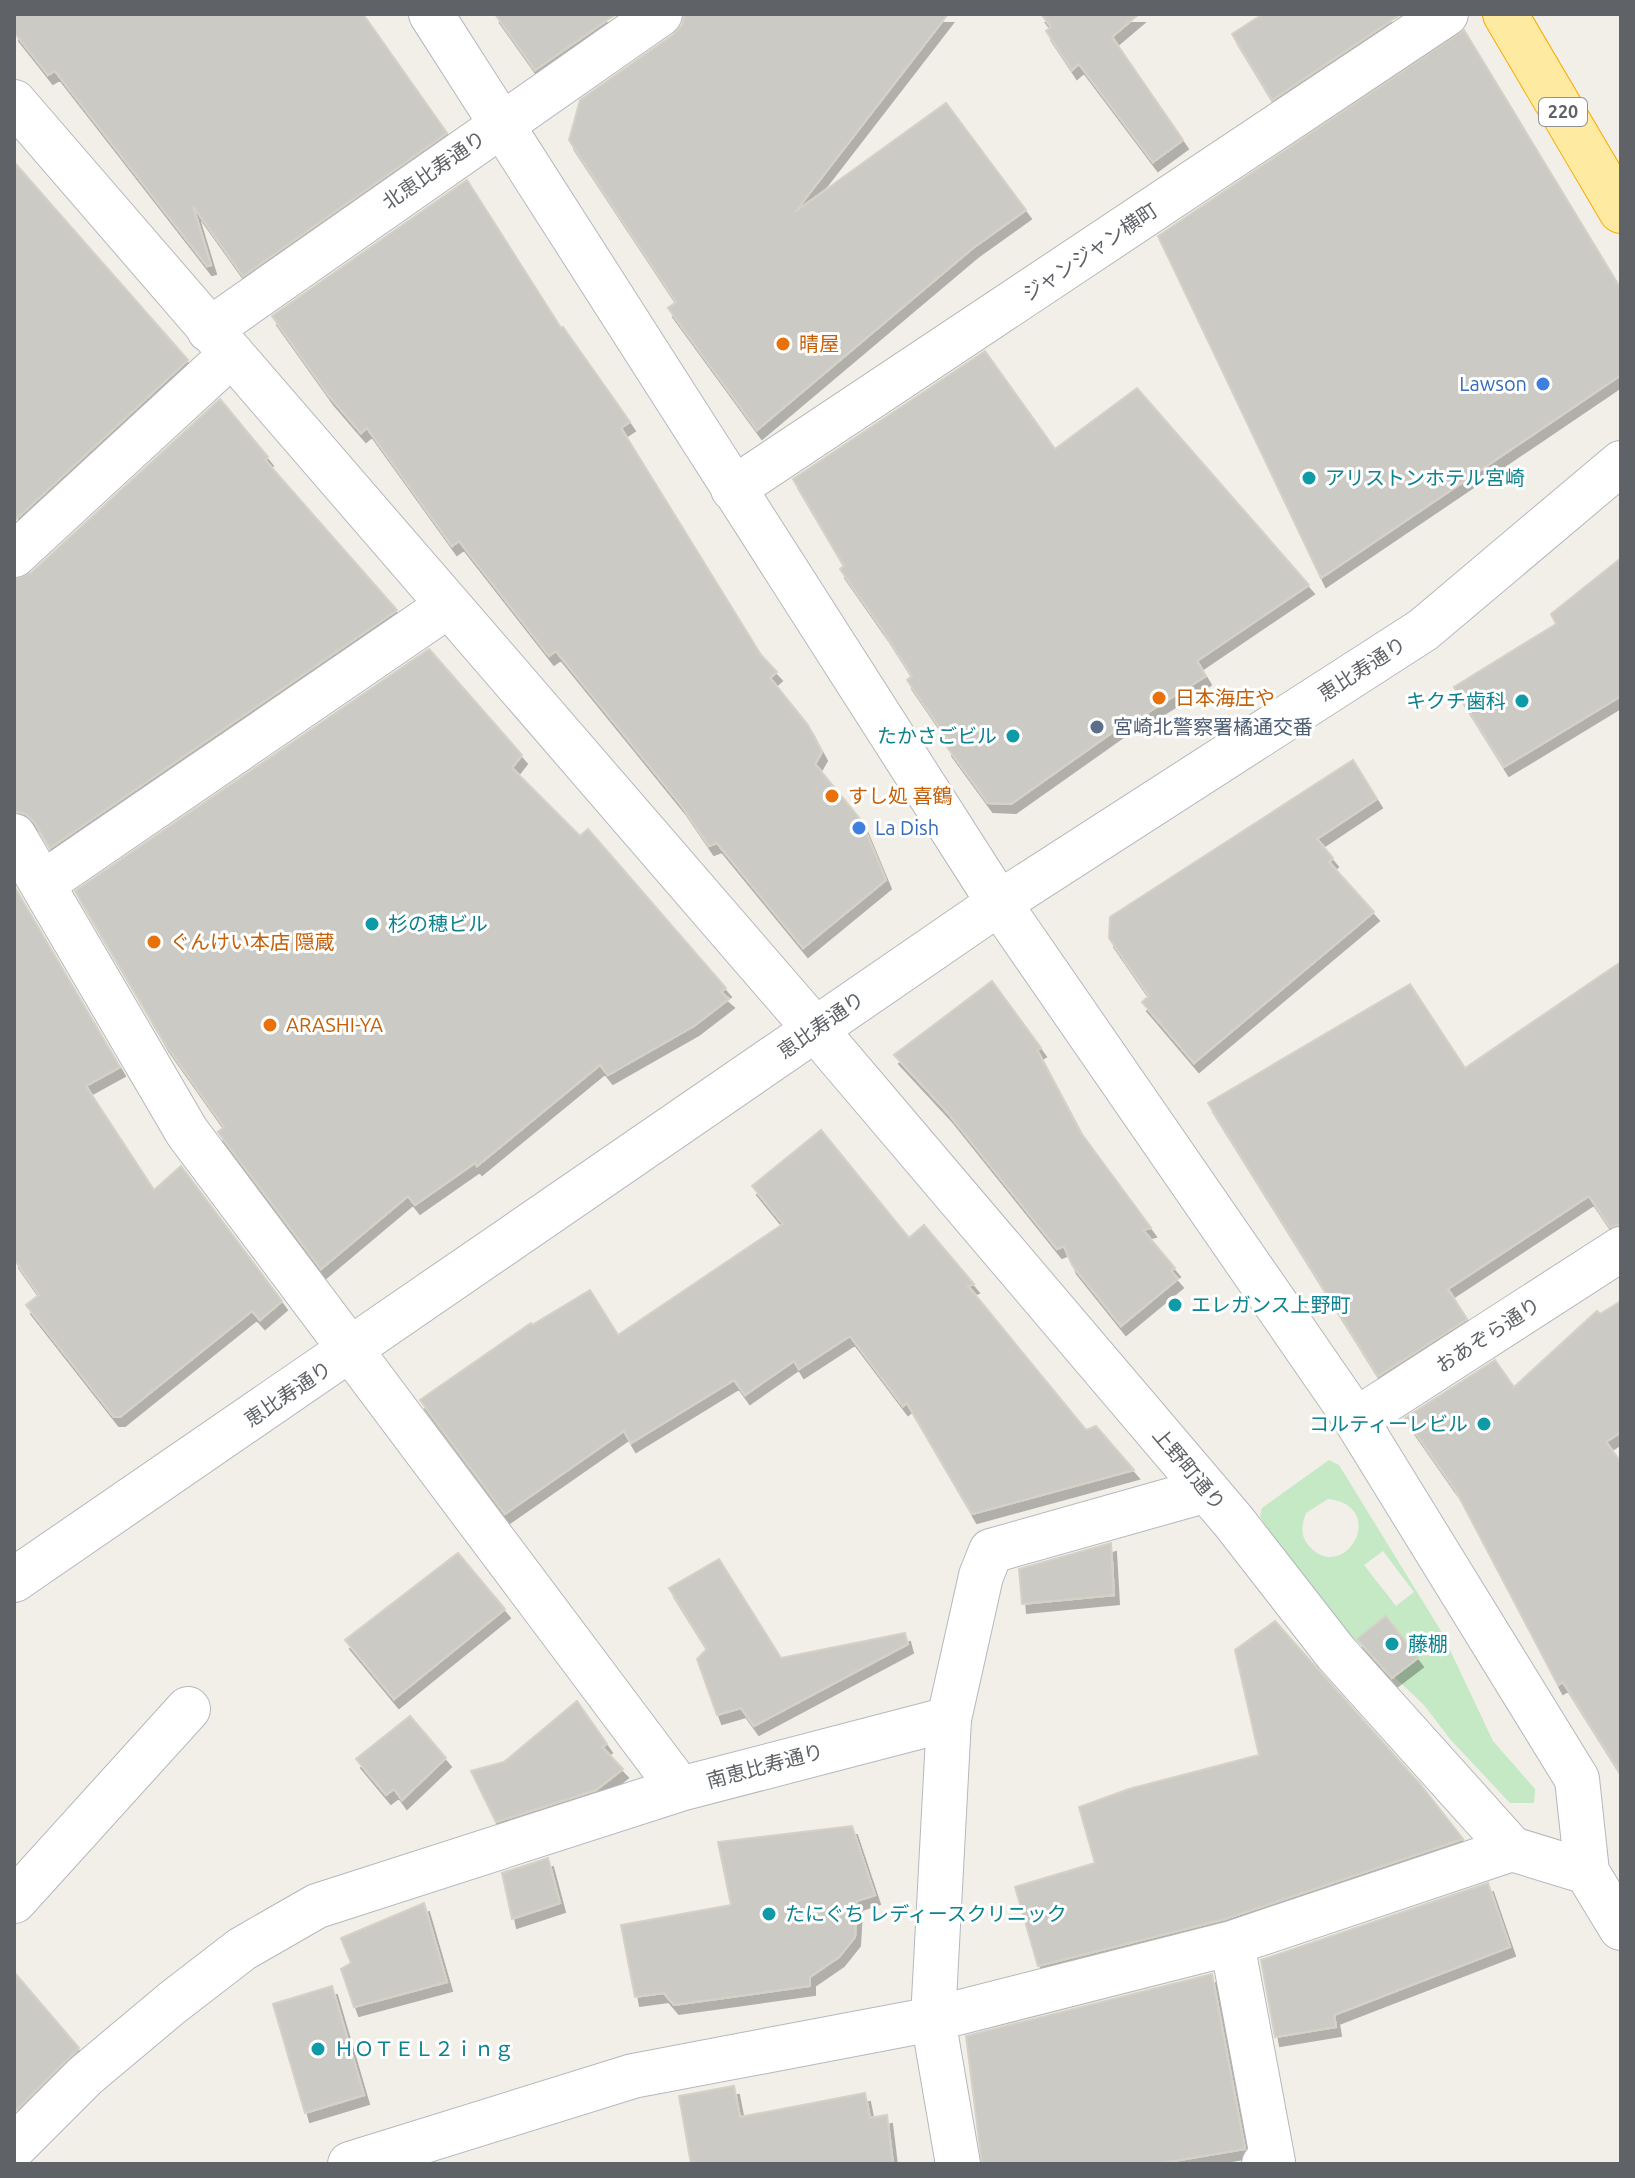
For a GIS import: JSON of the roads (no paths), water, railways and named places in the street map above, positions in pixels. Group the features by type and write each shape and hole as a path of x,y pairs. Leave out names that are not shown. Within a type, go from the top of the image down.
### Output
{"highway":[{"name":"220","path":"1505,14 1621,211"}],"street":[{"path":"431,14 999,903 1356,1420 1577,1779 1587,1872 1620,1925"},
{"name":"北恵比寿通り","path":"14,555 220,342 499,124 660,14"},
{"name":"ジャンジャン横町","path":"733,489 1446,14"},
{"name":"上野町通り","path":"14,102 815,1029 1207,1490 1336,1653 1512,1849"},
{"name":"恵比寿通り","path":"14,1580 349,1353 999,903 1423,630 1621,463"},
{"path":"42,884 449,605"},
{"name":"南恵比寿通り","path":"14,836 187,1132 349,1353 680,1789 949,1719"},
{"name":"おあぞら通り","path":"1356,1420 1621,1249"},
{"path":"958,2164 933,2019 949,1719 981,1576 991,1551 1207,1490"},
{"path":"14,1901 188,1709"},
{"path":"14,2147 85,2076 172,2003 242,1949 317,1906 680,1789"},
{"path":"350,2164 633,2076 933,2019 1232,1943 1512,1849 1587,1872"},
{"path":"1232,1943 1273,2162 1264,2164"}],"place":[{"name":"晴屋","path":"783,344"},
{"name":"Lawson","path":"1543,384"},
{"name":"アリストンホテル宮崎","path":"1309,478"},
{"name":"日本海庄や","path":"1159,698"},
{"name":"キクチ歯科","path":"1522,701"},
{"name":"宮崎北警察署橘通交番","path":"1097,727"},
{"name":"たかさごビル","path":"1013,736"},
{"name":"すし処 喜鶴","path":"832,796"},
{"name":"La Dish","path":"859,828"},
{"name":"杉の穂ビル","path":"372,924"},
{"name":"ぐんけい本店 隠蔵","path":"154,942"},
{"name":"ARASHI-YA","path":"270,1025"},
{"name":"エレガンス上野町","path":"1175,1305"},
{"name":"コルティーレビル","path":"1484,1424"},
{"name":"藤棚","path":"1392,1644"},
{"name":"たにぐち レディースクリニック","path":"769,1914"},
{"name":"ＨＯＴＥＬ２ｉｎｇ","path":"318,2049"}]}
